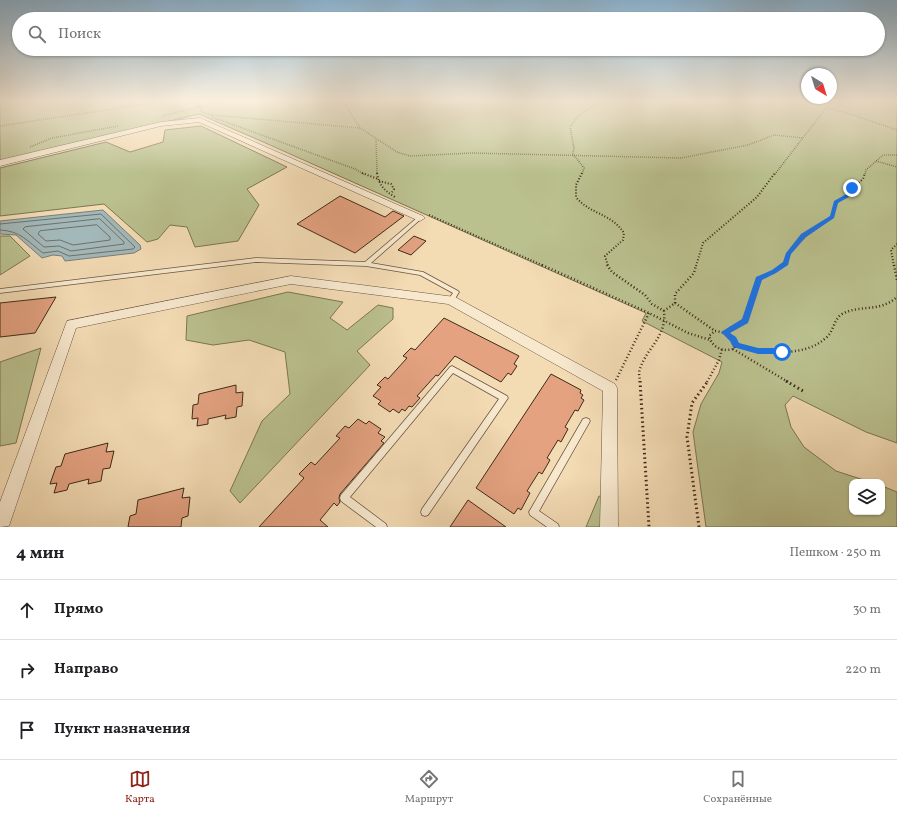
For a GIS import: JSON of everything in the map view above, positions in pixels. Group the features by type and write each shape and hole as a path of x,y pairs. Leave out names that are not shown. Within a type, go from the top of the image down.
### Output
{"street":[{"path":"0,163 154,126"},
{"path":"213,126 423,216"},
{"path":"0,526 71,324 290,280 451,300 610,388 609,527"}],"lane":[{"path":"366,264 423,216"},
{"path":"0,291 256,260 366,264 421,273 456,292 451,300"},
{"path":"383,527 344,498 452,369 504,398 425,512"},
{"path":"555,527 533,512 586,420"}],"path":[{"path":"26,148 52,138 118,126"},
{"path":"235,126 355,169 367,176 390,184 394,189 392,194"},
{"path":"333,126 360,128 397,152 410,156 472,153 573,154 681,158 748,145 774,135 803,138"},
{"path":"571,126 574,148 573,154 584,168 584,174 576,186 577,199 582,204 619,224 624,233 623,240 605,256 606,265 612,272 644,295 652,304 664,311"},
{"path":"675,303 675,294 694,273 703,243 757,197 813,126"},
{"path":"883,126 897,130"},
{"path":"376,139 378,148 376,162 379,180 384,190 395,197"},
{"path":"724,332 745,321 759,278 774,272 786,263 788,254 804,236 832,217 836,202 853,193 852,188 863,179 866,170 876,161 883,155 897,155"},
{"path":"876,161 897,167"},
{"path":"423,216 649,313 688,333 710,340 722,350 733,349 804,391"},
{"path":"897,244 892,250 897,280"},
{"path":"736,345 758,351 782,352 806,349 828,337 842,314 882,306 893,302 897,297"},
{"path":"664,311 675,303"},
{"path":"675,303 715,331 724,332 734,339 736,345"},
{"path":"649,527 639,370 658,340 665,321 664,311"},
{"path":"615,382 649,313"},
{"path":"710,340 710,335 715,331"},
{"path":"733,349 736,345"},
{"path":"699,527 687,437 692,403 712,375 722,350"}],"green space":[{"path":"0,126 150,126 0,161"},
{"path":"201,126 287,167 247,189 259,205 238,241 195,247 187,227 170,225 158,239 147,242 104,204 0,216 0,168 106,142 130,152 163,142 165,130"},
{"path":"226,126 897,126 897,443 866,432 793,396 785,405 791,427 804,447 836,471 861,479 849,479 849,515 885,515 885,487 897,492 897,527 706,527 693,432 701,404 719,373 722,362 642,321 646,313"},
{"path":"0,236 10,236 30,256 0,275"},
{"path":"288,292 343,302 330,318 347,330 378,305 393,308 393,319 357,351 370,365 240,503 230,491 262,421 290,394 285,352 249,340 213,345 186,340 187,316"},
{"path":"41,348 16,443 0,446 0,362"},
{"path":"599,496 605,498 604,527 586,527"}],"water":[{"path":"103,210 140,245 141,249 134,253 65,261 62,256 53,255 42,258 16,235 0,234 0,221"}],"building":[{"path":"340,196 385,217 393,211 404,216 355,253 297,224"},
{"path":"414,236 426,241 411,255 398,250"},
{"path":"56,297 35,333 0,337 0,303"},
{"path":"444,318 519,356 514,364 517,366 511,375 508,373 501,382 455,356 438,376 436,375 417,396 420,398 412,407 409,406 405,411 402,409 399,413 393,409 390,412 378,404 381,401 373,396 381,387 377,385 385,377 388,379 407,358 403,356 411,348 415,350"},
{"path":"551,374 581,390 580,393 583,395 581,398 584,400 578,411 575,410 565,427 568,429 561,442 558,440 547,458 550,460 542,474 539,472 527,491 530,493 521,510 518,508 514,514 476,488"},
{"path":"236,385 236,393 243,392 242,406 237,407 236,417 225,419 226,415 208,419 208,424 197,426 198,418 192,419 193,405 198,404 199,394"},
{"path":"358,419 366,424 369,421 381,429 378,433 385,437 381,441 384,443 340,494 340,502 337,506 334,503 320,520 328,527 259,527 304,478 299,474 311,462 315,465 340,438 336,436 345,426 349,428"},
{"path":"108,443 106,452 114,451 110,468 103,469 101,481 88,484 89,479 69,484 67,490 54,493 57,483 50,484 56,467 61,466 65,454"},
{"path":"184,488 182,498 190,497 188,516 182,518 181,527 128,527 130,516 136,514 138,500"},
{"path":"468,500 506,527 450,527"}],"route":[{"path":"782,352 758,351 736,345 734,339 724,332 745,321 759,278 774,272 786,263 788,254 804,236 832,217 836,202 853,193 852,188"}]}
